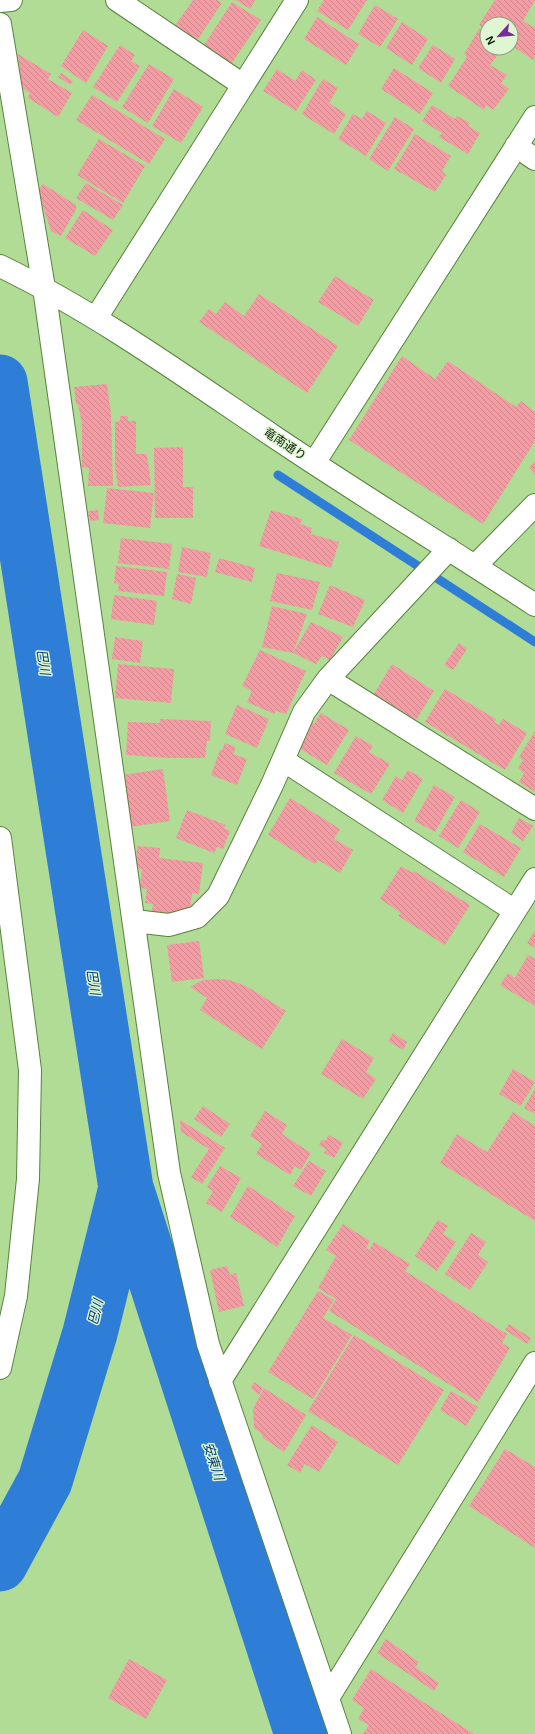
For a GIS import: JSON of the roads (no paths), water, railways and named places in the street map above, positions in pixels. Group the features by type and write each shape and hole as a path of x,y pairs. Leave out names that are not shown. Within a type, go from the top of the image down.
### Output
{"street":[{"path":"0,2 11,0"},
{"path":"117,0 243,85"},
{"path":"96,318 297,0"},
{"path":"0,24 134,921 169,1173 208,1344 340,1734"},
{"path":"314,464 535,117"},
{"path":"516,146 535,159"},
{"name":"竜南通り","path":"0,266 40,286 96,318 314,464 535,605"},
{"path":"475,566 535,505"},
{"path":"134,921 169,926 197,917 218,896 283,760 304,712 328,679 449,549"},
{"path":"328,679 535,809"},
{"path":"283,760 515,911"},
{"path":"0,838 3,885 30,1078 28,1179 16,1296 0,1368"},
{"path":"220,1381 535,879"},
{"path":"328,1698 535,1363"}],"waterway":[{"name":"巴川","path":"0,382 126,1188 90,1333 45,1481 0,1564"},
{"path":"278,475 535,642"},
{"name":"安東川","path":"126,1188 302,1734"}]}
